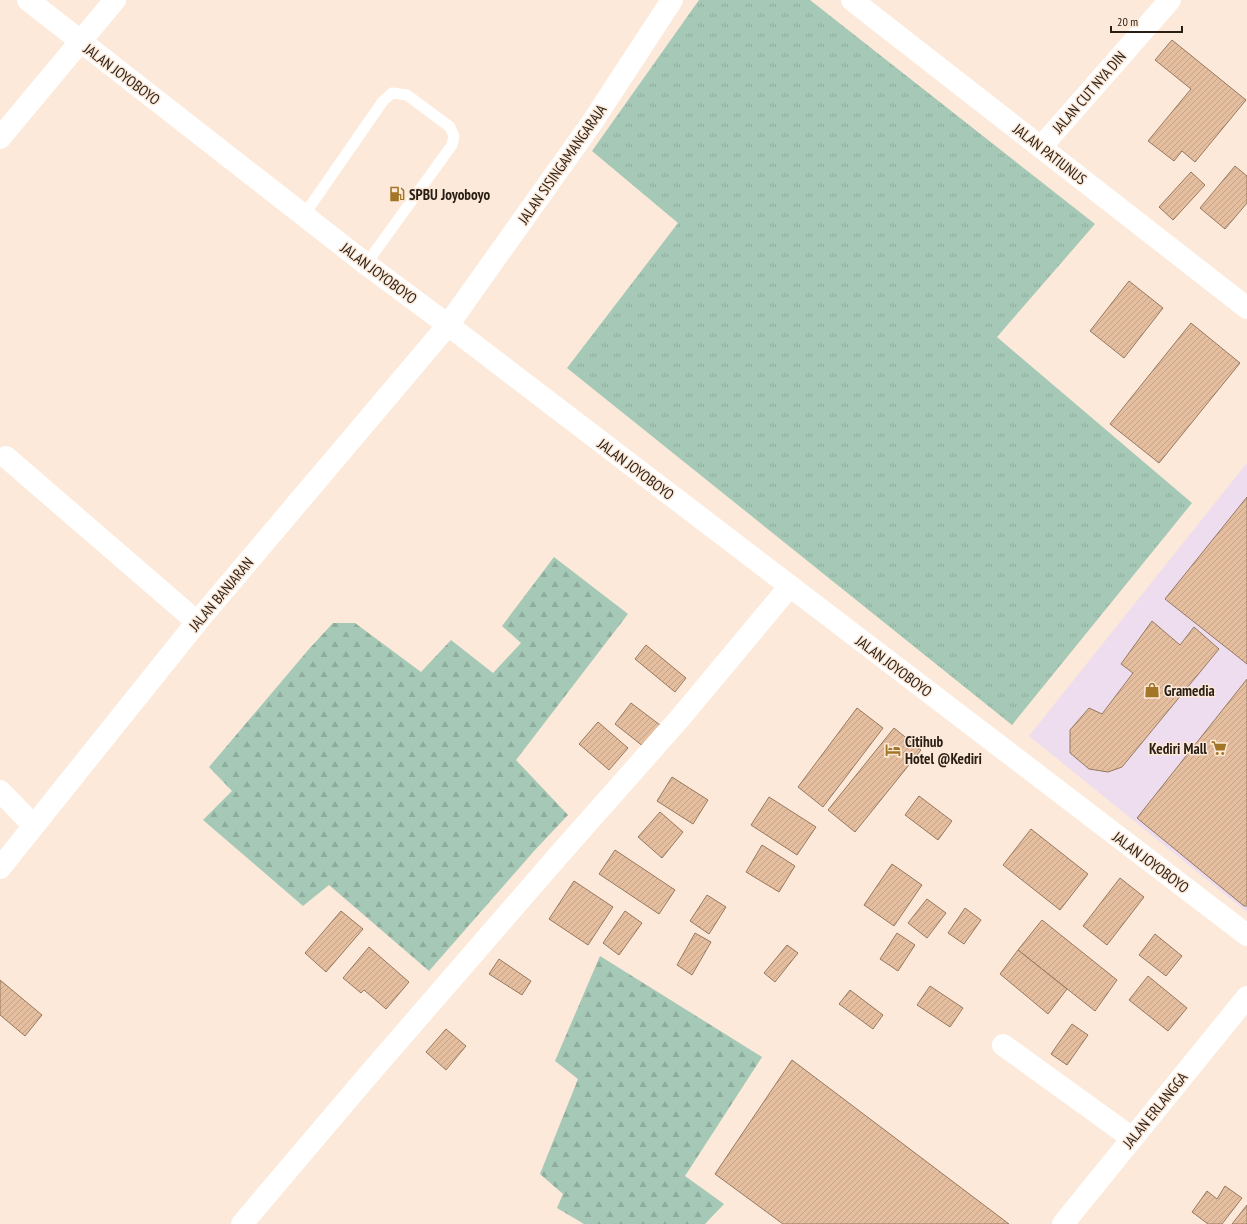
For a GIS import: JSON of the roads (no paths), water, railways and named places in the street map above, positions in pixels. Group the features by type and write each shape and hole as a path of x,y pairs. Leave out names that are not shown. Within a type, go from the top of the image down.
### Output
{"street":[{"name":"JALAN JOYOBOYO","path":"28,0 366,264 1247,935"},
{"path":"0,138 115,0"},
{"name":"JALAN SISINGAMANGARAJA","path":"448,325 591,124 672,0"},
{"name":"JALAN PATIUNUS","path":"852,0 1247,308"},
{"name":"JALAN CUT NYA DIN","path":"1041,147 1170,0"},
{"name":"JALAN BANJARAN","path":"0,868 197,622 448,325"},
{"path":"6,457 197,622"},
{"path":"242,1224 364,1080 680,718 790,586"},
{"path":"0,791 34,825"},
{"name":"JALAN ERLANGGA","path":"1063,1224 1247,997"},
{"path":"1003,1045 1132,1138"}],"lane":[{"path":"304,215 383,101 392,93 407,95 450,127 454,136 452,145 366,264"}],"place":[{"name":"SPBU Joyoboyo","path":"397,194"},
{"name":"Gramedia","path":"1152,690"},
{"name":"Kediri Mall","path":"1219,748"},
{"name":"Citihub Hotel @Kediri","path":"893,750"}]}
